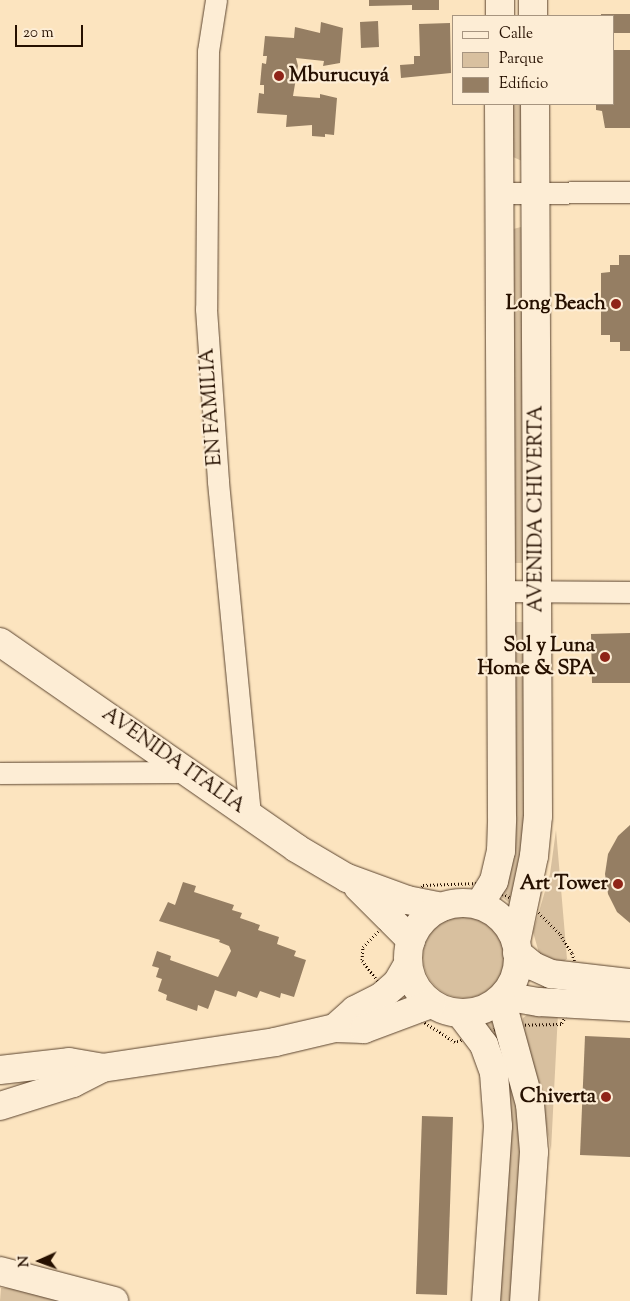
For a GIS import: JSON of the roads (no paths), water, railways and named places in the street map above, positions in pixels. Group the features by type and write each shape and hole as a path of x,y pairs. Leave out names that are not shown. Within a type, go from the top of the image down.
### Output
{"street":[{"name":"EN FAMILIA","path":"216,0 208,52 206,309 218,482 250,814"},
{"path":"500,0 500,15"},
{"path":"533,0 533,15"},
{"name":"AVENIDA CHIVERTA","path":"484,896 501,850 502,818 499,105"},
{"name":"AVENIDA CHIVERTA","path":"517,948 526,904 538,816 535,105"},
{"path":"498,194 630,192"},
{"path":"500,591 630,592"},
{"name":"AVENIDA ITALIA","path":"0,642 250,814 296,848 399,909 442,908"},
{"path":"0,773 187,772"},
{"path":"335,1028 355,1010 386,992 397,983 409,952 428,915 442,908 484,896 500,918 517,948 533,966 551,974 577,992 630,1008"},
{"name":"AVENIDA ITALIA","path":"399,909 409,952"},
{"path":"0,1106 73,1083 102,1068 275,1042 335,1028 364,1029 420,1007 460,1013 488,1008 502,997 512,980 517,948"},
{"path":"409,952 412,979 420,1007"},
{"path":"502,997 577,992 630,983"},
{"path":"502,997 530,1104 534,1152 524,1301"},
{"path":"460,1013 477,1036 494,1073 498,1126 486,1301"},
{"path":"0,1070 69,1062 102,1068"},
{"path":"5,1275 114,1301"}],"place":[{"name":"Mburucuyá","path":"279,76"},
{"name":"Long Beach","path":"616,304"},
{"name":"Sol y Luna Home & SPA","path":"605,657"},
{"name":"Art Tower","path":"618,884"},
{"name":"Chiverta","path":"606,1097"}]}
